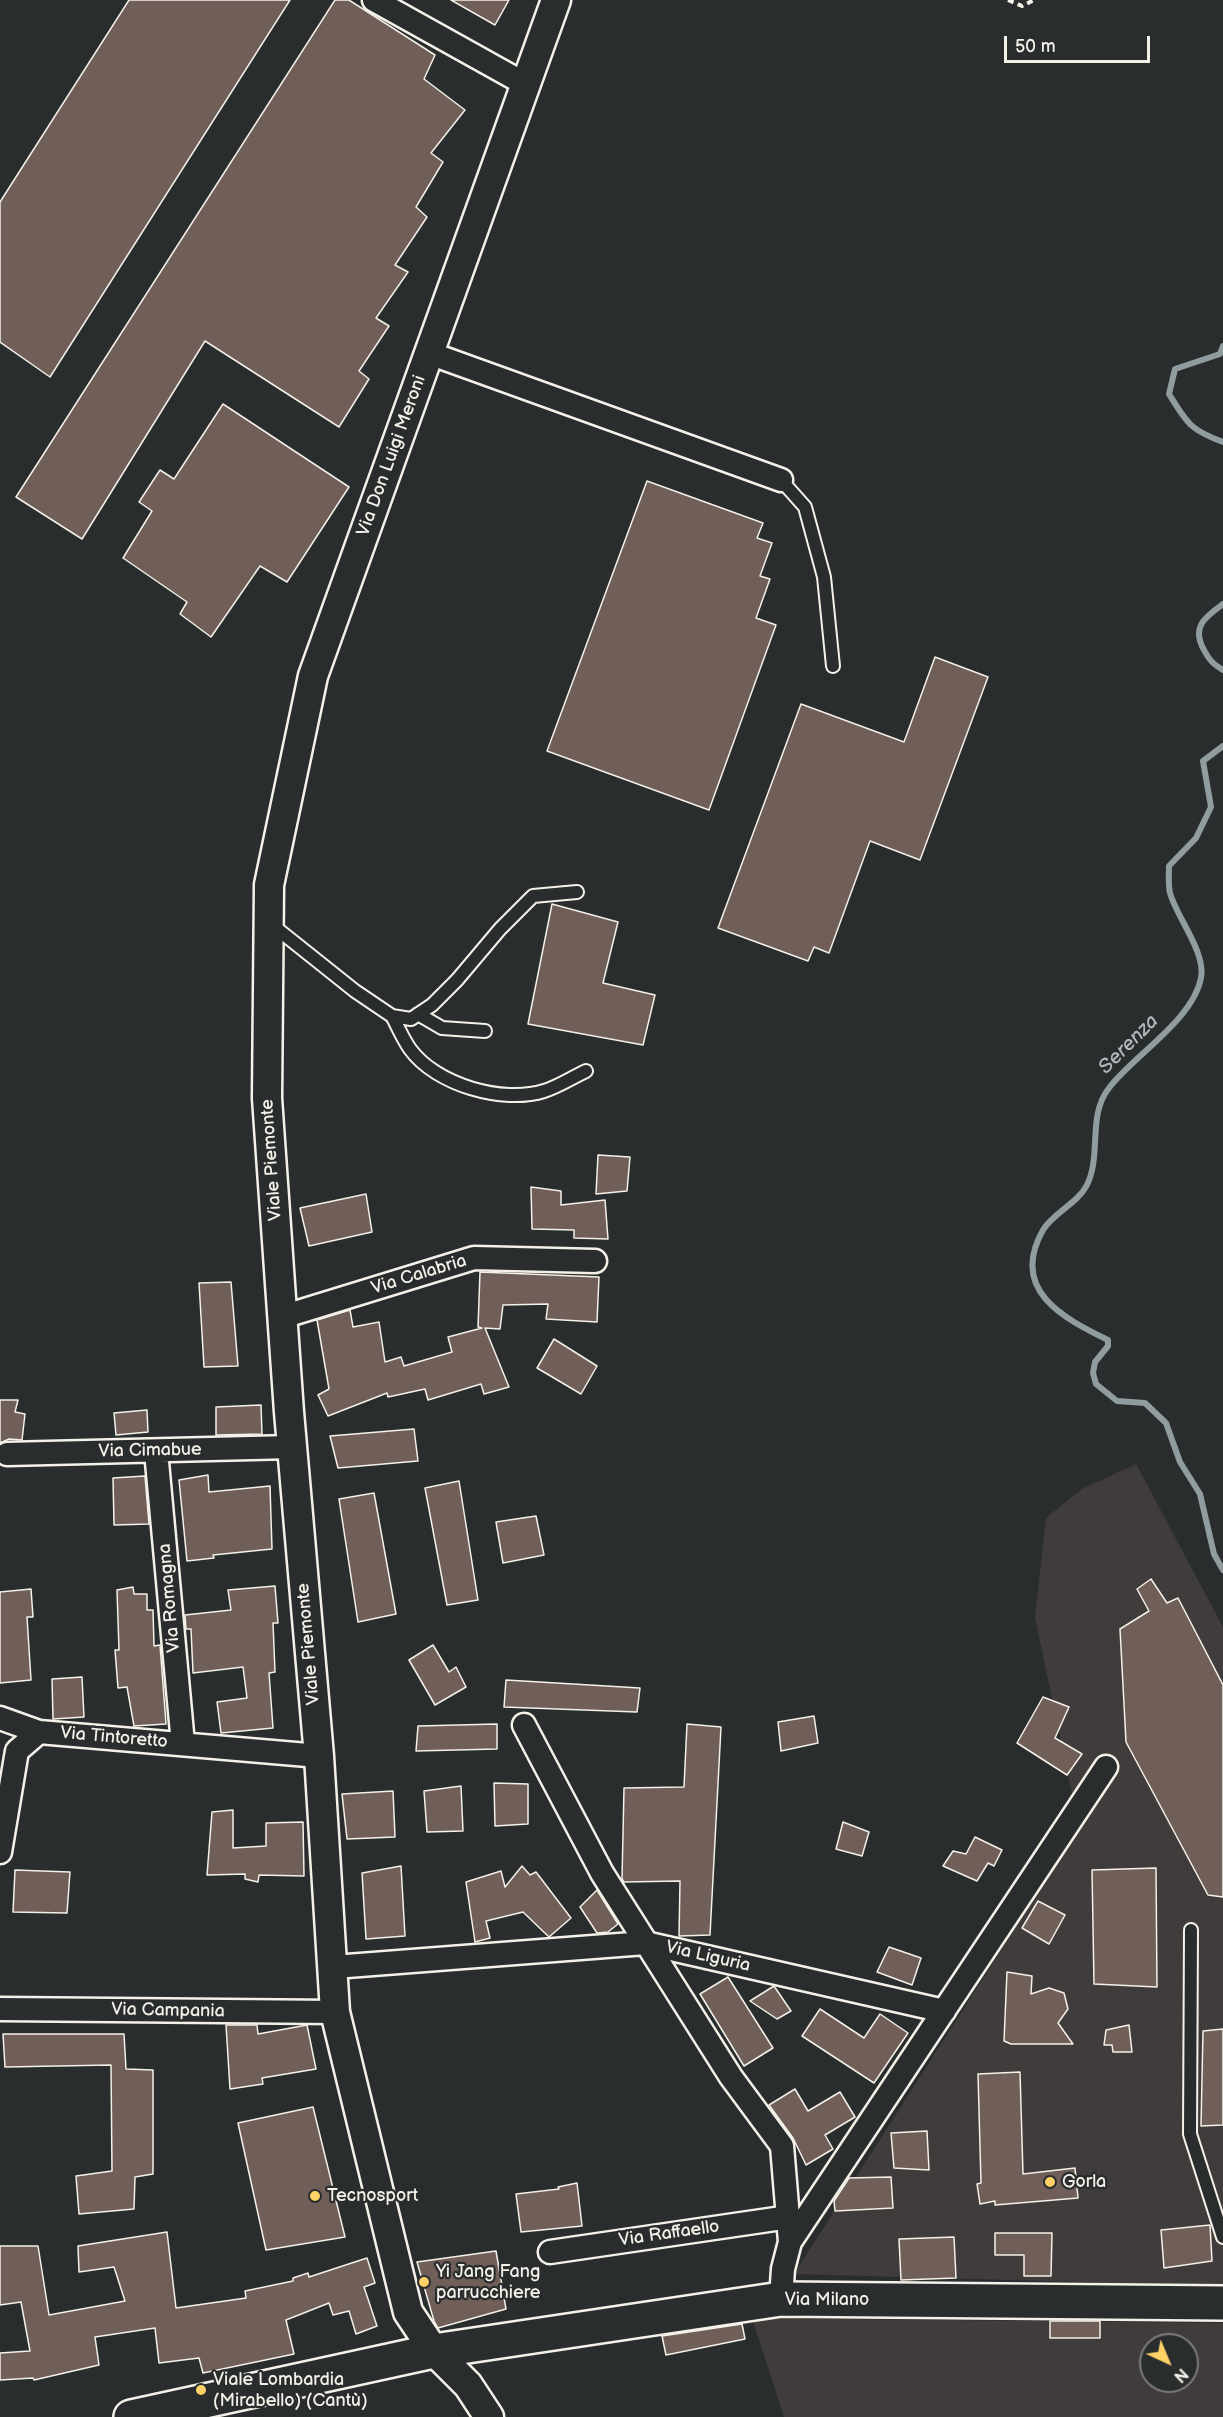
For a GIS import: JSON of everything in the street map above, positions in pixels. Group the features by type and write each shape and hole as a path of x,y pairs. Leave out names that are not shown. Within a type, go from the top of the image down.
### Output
{"main road":[{"name":"Via Milano","path":"131,2417 434,2351 781,2299 1223,2303"}],"street":[{"path":"374,0 525,84"},
{"name":"Via Don Luigi Meroni","path":"268,921 269,885 313,676 556,0"},
{"path":"429,353 781,480"},
{"name":"Viale Piemonte","path":"268,921 267,1098 292,1447 319,1756 334,1966 335,2012 408,2312 434,2351 468,2385 489,2417"},
{"name":"Via Calabria","path":"282,1317 474,1258 596,1261"},
{"name":"Via Cimabue","path":"7,1454 292,1447"},
{"name":"Via Romagna","path":"156,1451 183,1744"},
{"path":"0,1718 39,1732"},
{"name":"Via Liguria","path":"524,1725 602,1873 645,1943 944,2011"},
{"name":"Via Tintoretto","path":"0,1852 17,1751 39,1732 319,1756"},
{"path":"790,2242 1106,1767"},
{"path":"334,1966 645,1943 731,2076 782,2146 790,2242 783,2269 781,2299"},
{"name":"Via Campania","path":"0,2009 335,2012"},
{"name":"Via Raffaello","path":"550,2252 789,2217"}],"lane":[{"path":"781,480 805,507 824,577 833,666"},
{"path":"268,921 355,991 392,1016 411,1019 457,980 500,929 533,896 577,892"},
{"path":"418,1014 442,1028 485,1031"},
{"path":"392,1016 411,1050 431,1068 465,1088 503,1094 544,1091 586,1071"},
{"path":"1191,1930 1190,2134 1223,2237"}],"path":[{"path":"1008,0 1022,6 1034,0"}],"shaded area":[{"path":"1136,1464 1223,1627 1223,2286 794,2274 1079,1828 1035,1618 1046,1518 1082,1489"},
{"path":"752,2318 1223,2323 1223,2417 784,2417"}],"building":[{"path":"129,0 290,0 50,377 0,342 0,202"},
{"path":"335,0 349,0 435,55 424,79 465,110 431,153 443,162 416,207 427,217 395,265 408,272 376,318 389,326 359,371 369,379 339,427 205,341 82,539 16,497"},
{"path":"451,0 509,0 495,25"},
{"path":"223,404 349,487 287,582 260,566 211,637 180,614 187,602 123,558 152,511 139,502 160,470 174,479"},
{"path":"647,481 763,523 757,538 772,543 760,576 770,579 756,618 776,625 709,810 547,751"},
{"path":"935,657 988,677 920,860 870,841 829,953 814,947 808,961 718,928 801,704 904,742"},
{"path":"552,904 618,922 603,983 655,995 643,1045 528,1024"},
{"path":"598,1155 630,1157 627,1191 596,1194"},
{"path":"531,1187 561,1191 561,1205 605,1200 608,1239 574,1238 574,1230 532,1229"},
{"path":"366,1194 372,1232 309,1246 300,1208"},
{"path":"480,1272 599,1277 597,1322 546,1319 548,1304 503,1305 500,1329 485,1328 509,1387 484,1394 481,1384 428,1400 425,1389 388,1397 387,1393 328,1416 318,1395 329,1389 317,1320 350,1310 353,1327 379,1322 385,1362 401,1357 404,1366 452,1352 448,1337 482,1328 478,1327"},
{"path":"231,1282 238,1366 204,1367 199,1283"},
{"path":"554,1339 597,1366 581,1394 537,1368"},
{"path":"0,1400 18,1400 15,1412 25,1414 22,1440 9,1439 0,1443"},
{"path":"261,1405 262,1434 216,1435 216,1407"},
{"path":"147,1410 148,1432 116,1435 114,1413"},
{"path":"414,1429 418,1461 338,1468 330,1436"},
{"path":"208,1475 209,1492 270,1486 272,1549 213,1555 214,1558 187,1561 179,1480"},
{"path":"145,1476 149,1524 114,1525 113,1478"},
{"path":"459,1481 478,1600 447,1605 425,1488"},
{"path":"374,1493 396,1614 358,1622 339,1499"},
{"path":"536,1516 544,1555 503,1563 496,1522"},
{"path":"1151,1579 1167,1603 1178,1598 1223,1685 1223,1897 1208,1895 1126,1742 1120,1629 1149,1611 1137,1589"},
{"path":"275,1586 278,1623 273,1623 275,1672 269,1673 273,1728 221,1733 217,1702 247,1698 243,1667 193,1673 191,1629 186,1629 185,1615 231,1610 228,1590"},
{"path":"133,1587 134,1594 147,1594 147,1610 153,1610 154,1646 160,1645 166,1724 134,1726 127,1687 118,1688 115,1650 119,1650 117,1590"},
{"path":"31,1589 33,1617 27,1617 31,1680 0,1683 0,1592"},
{"path":"433,1645 449,1672 456,1667 466,1687 435,1705 409,1660"},
{"path":"82,1677 84,1717 53,1719 52,1679"},
{"path":"506,1680 640,1688 637,1712 504,1707"},
{"path":"1043,1697 1069,1707 1055,1738 1082,1754 1067,1775 1017,1743"},
{"path":"814,1716 818,1743 781,1751 778,1722"},
{"path":"497,1724 497,1749 416,1751 418,1726"},
{"path":"687,1724 721,1727 710,1935 679,1936 680,1881 624,1882 622,1879 624,1788 684,1787"},
{"path":"494,1783 528,1784 528,1824 495,1826"},
{"path":"461,1786 463,1831 427,1832 424,1791"},
{"path":"393,1791 395,1837 347,1839 342,1794"},
{"path":"233,1810 233,1848 266,1846 266,1823 303,1822 304,1876 259,1875 258,1882 245,1879 245,1874 207,1875 212,1812"},
{"path":"843,1822 869,1832 862,1856 836,1849"},
{"path":"975,1837 1002,1850 994,1866 988,1863 977,1881 943,1866 953,1851 966,1854"},
{"path":"401,1866 405,1936 366,1939 362,1873"},
{"path":"522,1866 530,1875 536,1872 571,1918 549,1937 523,1912 486,1921 490,1938 475,1942 466,1882 501,1871 505,1887"},
{"path":"1156,1868 1157,1987 1094,1984 1092,1870"},
{"path":"15,1870 70,1872 67,1913 13,1912"},
{"path":"597,1890 618,1924 608,1932 597,1933 580,1907"},
{"path":"1038,1901 1065,1915 1049,1944 1022,1928"},
{"path":"889,1947 921,1958 912,1985 877,1972"},
{"path":"1007,1972 1032,1976 1031,1994 1049,1988 1064,1993 1068,2009 1058,2023 1073,2044 1011,2044 1004,2041"},
{"path":"728,1977 773,2048 744,2066 700,1994"},
{"path":"774,1986 791,2011 777,2019 750,2001"},
{"path":"820,2009 864,2038 880,2014 908,2033 874,2083 802,2036"},
{"path":"226,2025 257,2025 258,2034 307,2025 316,2069 262,2078 263,2084 230,2089"},
{"path":"1129,2025 1132,2052 1113,2052 1112,2045 1104,2045 1106,2030"},
{"path":"1223,2029 1223,2125 1201,2126 1203,2031"},
{"path":"3,2034 124,2034 126,2069 153,2070 153,2174 135,2177 134,2209 79,2214 76,2176 112,2171 111,2065 5,2067"},
{"path":"1020,2072 1023,2174 1075,2168 1078,2198 995,2205 995,2201 980,2204 977,2184 981,2183 978,2074"},
{"path":"795,2089 808,2111 840,2092 855,2117 825,2135 833,2149 806,2165 793,2138 769,2105"},
{"path":"313,2107 345,2237 266,2250 238,2123"},
{"path":"927,2131 929,2170 894,2168 891,2133"},
{"path":"891,2177 893,2208 835,2211 834,2201 849,2178"},
{"path":"577,2183 582,2226 521,2232 516,2194 559,2189 558,2187"},
{"path":"1210,2225 1212,2261 1164,2268 1161,2230"},
{"path":"167,2232 176,2308 246,2298 245,2291 293,2281 293,2278 308,2273 309,2277 367,2258 375,2283 364,2287 377,2326 356,2334 349,2311 333,2315 329,2303 286,2320 294,2354 203,2373 199,2358 159,2363 155,2328 95,2337 99,2365 34,2380 33,2378 0,2380 0,2353 30,2351 21,2302 0,2305 0,2246 38,2246 49,2315 125,2301 114,2267 79,2272 78,2246"},
{"path":"995,2233 1052,2233 1051,2276 1024,2276 1024,2255 995,2255"},
{"path":"954,2237 956,2278 901,2280 899,2239"},
{"path":"496,2251 506,2309 438,2328 417,2262"},
{"path":"1050,2321 1100,2321 1100,2338 1050,2338"},
{"path":"742,2324 745,2339 666,2355 662,2336"}],"waterway":[{"name":"Serenza","path":"1223,346 1220,354 1175,369 1169,394 1190,424 1203,434 1223,442"},
{"name":"Serenza","path":"1223,604 1202,623 1199,635 1200,642 1208,656 1223,670"},
{"name":"Serenza","path":"1223,746 1203,761 1211,807 1196,838 1169,866 1170,893 1199,957 1201,978 1196,993 1175,1023 1120,1076 1102,1099 1096,1123 1094,1161 1087,1185 1078,1197 1053,1218 1043,1230 1034,1251 1032,1269 1037,1285 1046,1299 1074,1322 1108,1340 1108,1346 1095,1362 1093,1373 1096,1384 1117,1401 1145,1403 1166,1423 1180,1462 1200,1494 1214,1554 1223,1570"}],"place":[{"name":"Gorla","path":"1050,2182"},
{"name":"Tecnosport","path":"315,2196"},
{"name":"Yi Jang Fang parrucchiere","path":"424,2282"},
{"name":"Viale Lombardia (Mirabello) (Cantù)","path":"201,2390"}]}
